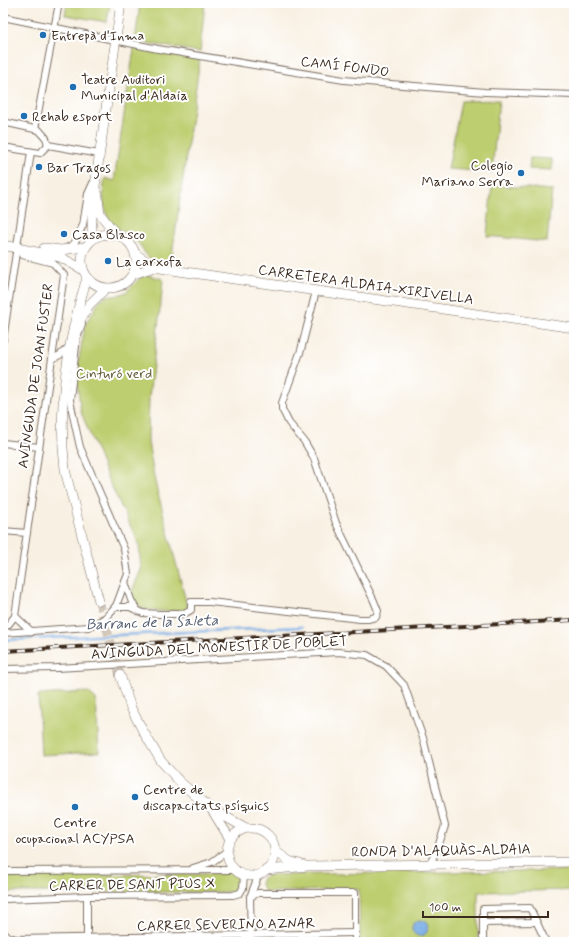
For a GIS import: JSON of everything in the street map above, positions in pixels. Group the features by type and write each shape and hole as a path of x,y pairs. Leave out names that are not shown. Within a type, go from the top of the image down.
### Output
{"street":[{"path":"34,129 58,3"},
{"path":"92,239 92,207 121,3"},
{"name":"CAMÍ FONDO","path":"3,17 190,55 344,80 485,92 574,95"},
{"path":"3,122 40,130 46,138 48,145"},
{"path":"48,145 99,154"},
{"path":"3,147 40,153 48,145"},
{"path":"3,340 31,152"},
{"path":"96,178 100,214 116,234 129,242 136,254 137,264 134,274 120,287 105,289 94,285 87,278 82,269 81,259 85,247 92,239 103,234 116,234"},
{"path":"61,250 74,244 83,225 88,194 96,178"},
{"path":"3,245 60,256 82,269"},
{"path":"17,247 61,250 85,247"},
{"name":"AVINGUDA DE JOAN FUSTER","path":"15,616 64,274 53,263 22,255 17,247"},
{"name":"CARRETERA ALDAIA-XIRIVELLA","path":"136,254 154,267 574,328"},
{"name":"CARRETERA ALDAIA-XIRIVELLA","path":"134,274 154,267"},
{"path":"87,278 77,307 70,346 64,392 62,439 66,470 99,601"},
{"path":"72,334 89,305 105,289"},
{"path":"115,607 130,607 143,613 184,614 191,610 191,602 210,602 360,619 376,618 378,611 336,523 314,458 304,441 289,423 282,409 282,403 301,350 316,291"},
{"path":"3,633 89,627 104,618 115,607 128,574 124,548 80,447 70,400 77,337 89,305"},
{"path":"52,359 60,355 70,346"},
{"path":"3,443 39,447"},
{"path":"3,531 27,533"},
{"path":"125,582 131,600 137,610"},
{"path":"3,628 8,625 15,616 32,632"},
{"name":"AVINGUDA DEL MONESTIR DE POBLET","path":"3,669 338,652 367,655 386,666 404,685 423,738 445,826 430,864"},
{"name":"RONDA D'ALAQUÀS-ALDAIA","path":"120,675 131,708 143,731 161,761 180,782 211,809 246,828 258,829 269,836 275,851 289,861 308,866"},
{"name":"RONDA D'ALAQUÀS-ALDAIA","path":"211,809 230,839"},
{"path":"244,875 235,870 230,864 227,851 230,839 240,830 246,828"},
{"path":"185,870 212,862 227,851"},
{"path":"251,942 250,897 263,872 271,865 275,851"},
{"name":"RONDA D'ALAQUÀS-ALDAIA","path":"244,875 252,876 263,872 308,866 574,862"},
{"path":"3,871 235,870"},
{"name":"CARRER DE SANT PIUS X","path":"4,899 87,896 233,895 240,893 244,875"},
{"path":"250,897 258,893 355,893 355,942"},
{"path":"87,896 87,940"},
{"path":"483,942 483,909 530,908 546,942"},
{"path":"483,923 536,922"},
{"name":"CARRER SEVERINO AZNAR","path":"3,932 8,937 16,939 87,940 251,935 355,934"}],"green space":[{"path":"67,3 110,3 107,22 65,15"},
{"path":"140,3 205,3 200,52 135,41"},
{"path":"134,48 200,59 171,262 157,262 148,257 135,240 113,224 104,207 103,192 105,178 114,181"},
{"path":"499,100 492,172 448,169 461,101"},
{"path":"530,158 552,159 552,170 529,169"},
{"path":"492,185 552,190 547,242 487,236"},
{"name":"Cinturó verd","path":"147,275 163,279 149,397 148,442 155,482 188,609 154,611 142,608 135,602 131,593 141,570 139,544 107,477 81,412 76,376 85,325 100,300 106,296 116,296 126,292 141,277"},
{"path":"88,692 96,699 99,752 41,755 38,695"},
{"path":"574,870 574,890 478,892 478,942 360,942 359,889 270,892 264,891 261,884 263,878 269,875"},
{"path":"228,872 236,876 238,881 236,890 232,892 3,892 3,877 215,874"}],"water":[{"path":"420,920 426,922 428,928 426,934 420,936 414,934 412,928 414,922"}],"waterway":[{"name":"Barranc de la Saleta","path":"3,640 302,627"}],"tunnel":[{"path":"99,601 120,675"}],"railway":[{"path":"3,651 574,620"}],"place":[{"name":"Entrepà d'Inma","path":"43,35"},
{"name":"Teatre Auditori Municipal d'Aldaia","path":"73,87"},
{"name":"Rehab esport","path":"24,116"},
{"name":"Bar Tragos","path":"39,167"},
{"name":"Colegio Mariano Serra","path":"521,173"},
{"name":"Casa Blasco","path":"64,234"},
{"name":"La carxofa","path":"108,261"},
{"name":"Centre de discapacitats psíquics","path":"135,797"},
{"name":"Centre ocupacional ACYPSA","path":"75,807"}]}
